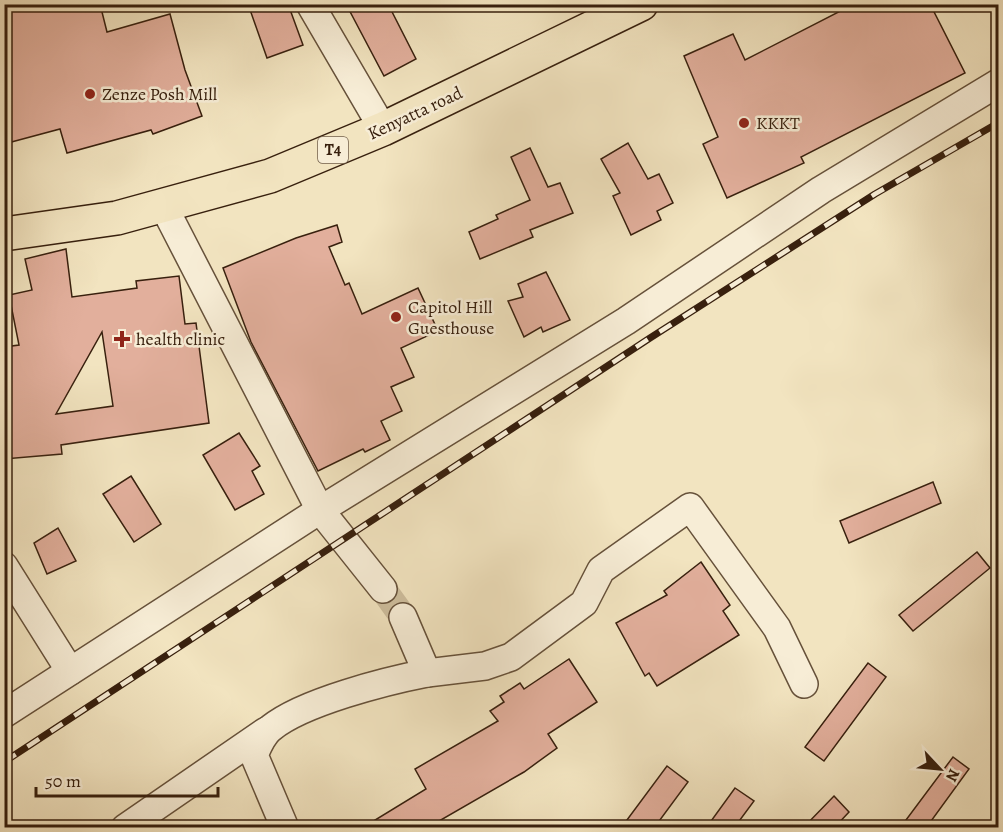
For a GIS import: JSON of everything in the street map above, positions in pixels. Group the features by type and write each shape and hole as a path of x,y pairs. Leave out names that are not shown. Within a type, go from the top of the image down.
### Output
{"highway":[{"name":"Kenyatta road","path":"4,234 117,218 164,207 270,176 383,129 641,4"}],"street":[{"path":"310,4 383,129"},
{"path":"4,714 320,510 626,321 821,190 999,83"},
{"path":"164,207 320,510 383,589"},
{"path":"125,828 295,713 391,680 485,666 511,657 584,603 601,570 690,507 705,533 777,628 804,684"},
{"path":"4,566 70,671"},
{"path":"403,618 427,673"},
{"path":"269,729 254,755 285,828"}],"building":[{"path":"4,4 100,4 107,32 170,14 185,70 202,116 153,134 151,130 67,153 60,129 4,144"},
{"path":"248,4 288,4 303,45 267,58"},
{"path":"346,4 388,4 416,59 384,76"},
{"path":"854,4 930,4 965,73 801,157 804,163 727,198 703,144 718,137 684,56 733,34 745,60"},
{"path":"628,143 648,179 659,174 673,203 657,211 661,220 631,235 613,196 620,193 601,159"},
{"path":"530,148 548,187 560,183 573,213 530,230 533,237 480,259 469,232 498,219 496,215 530,200 511,157"},
{"path":"337,225 342,242 329,247 345,285 349,283 362,314 418,288 438,331 401,348 414,377 391,387 402,411 381,421 390,440 365,452 363,449 318,471 251,342 223,268 296,238"},
{"path":"66,249 72,297 137,288 136,281 179,276 185,324 196,323 209,423 61,445 62,454 4,459 4,347 19,345 9,295 32,290 25,259","holes":["102,332 113,406 56,414"]},
{"path":"546,272 570,320 543,332 541,327 524,337 508,301 523,297 518,284"},
{"path":"239,433 260,466 252,471 264,494 235,510 203,455"},
{"path":"131,476 161,524 134,542 103,494"},
{"path":"933,482 941,503 849,543 840,521"},
{"path":"58,528 76,561 47,574 34,543"},
{"path":"977,552 990,568 913,631 899,615"},
{"path":"701,562 730,605 723,611 739,635 657,686 649,673 645,676 616,623 667,595 664,591"},
{"path":"569,659 597,702 548,734 557,748 524,772 427,828 362,828 426,789 415,769 498,721 490,711 504,702 500,696 520,683 524,689"},
{"path":"868,663 886,677 824,761 805,747"},
{"path":"953,757 969,769 926,828 900,828"},
{"path":"667,766 688,782 654,828 621,828"},
{"path":"735,788 754,801 734,828 706,828"},
{"path":"834,796 849,812 834,828 803,828"}],"tunnel":[{"path":"383,589 403,617"}],"railway":[{"path":"4,762 650,338 875,194 998,123"}],"place":[{"name":"Zenze Posh Mill","path":"90,94"},
{"name":"KKKT","path":"744,123"},
{"name":"Capitol Hill Guesthouse","path":"396,317"},
{"name":"health clinic","path":"122,339"}]}
